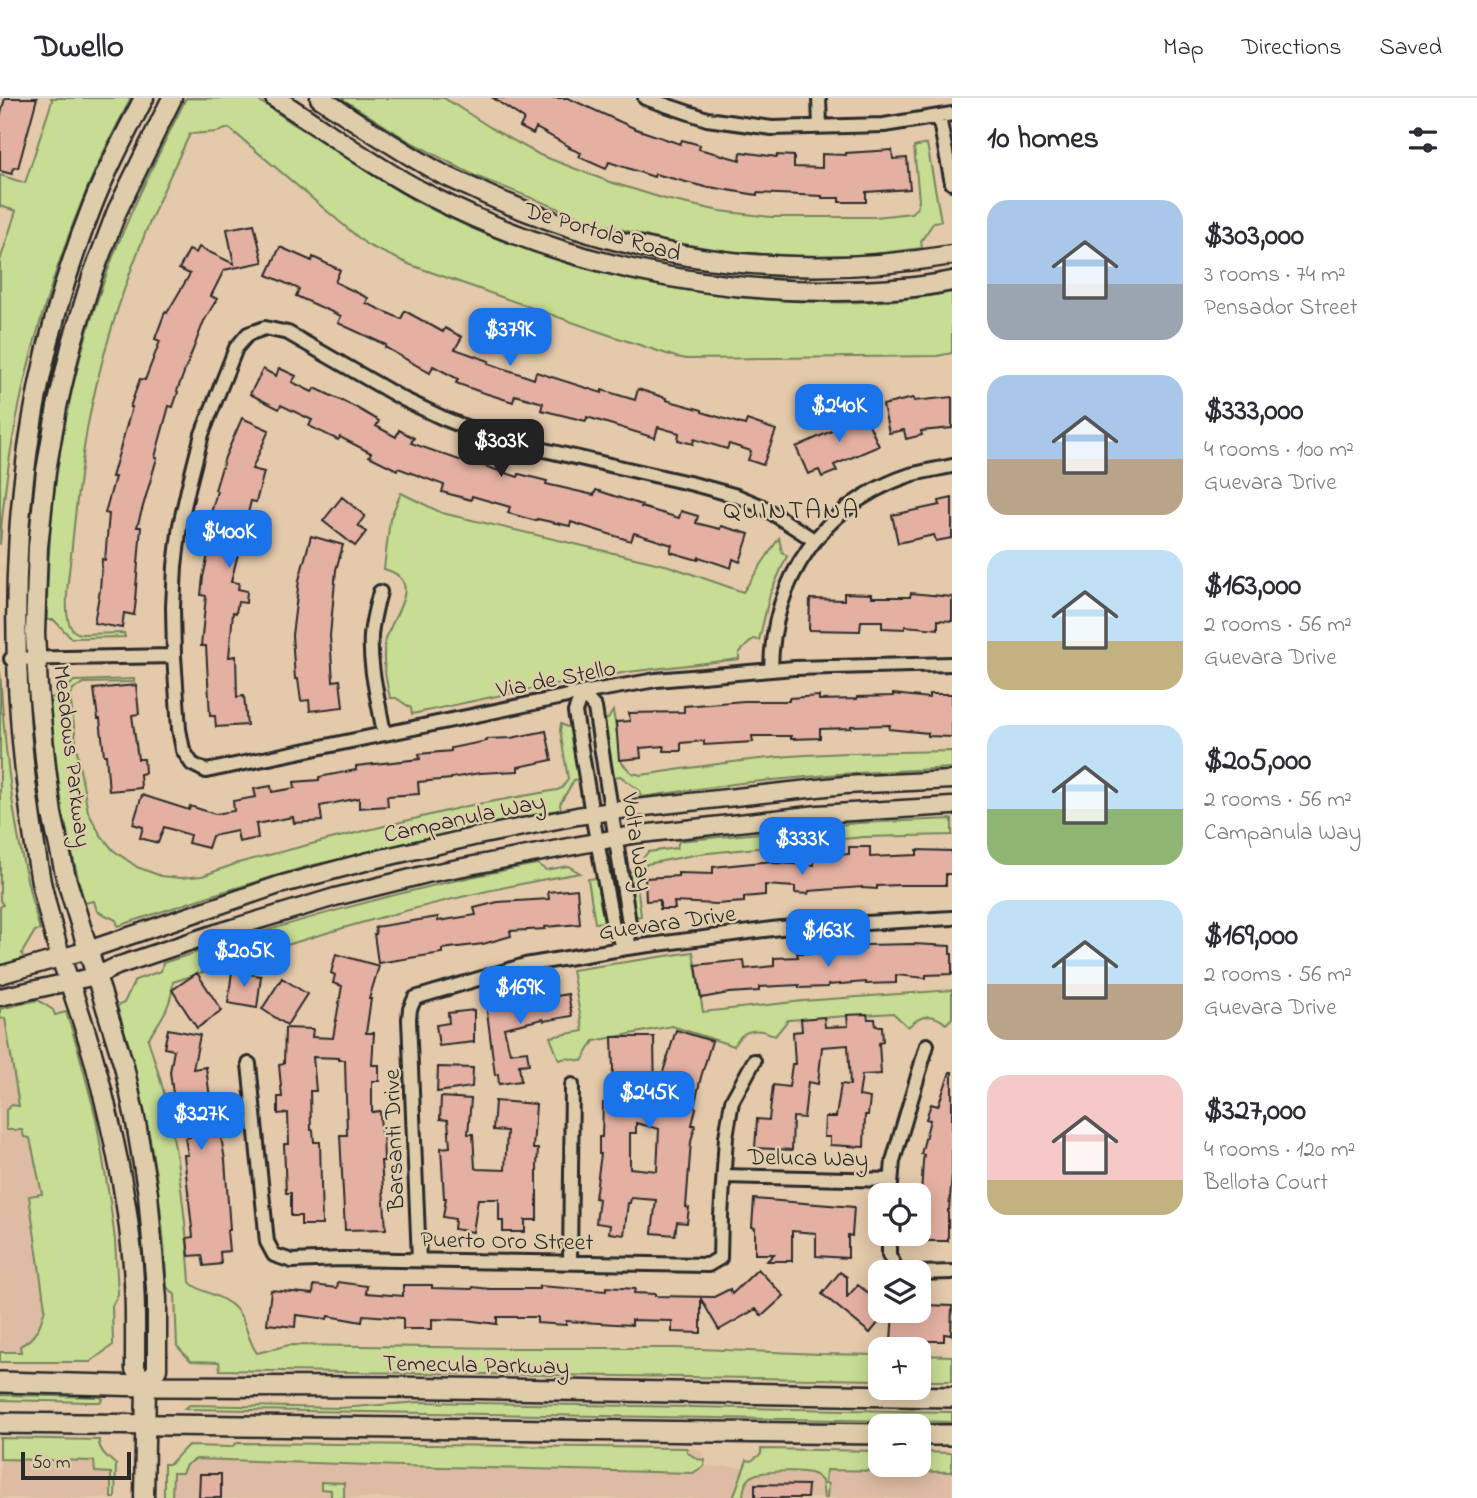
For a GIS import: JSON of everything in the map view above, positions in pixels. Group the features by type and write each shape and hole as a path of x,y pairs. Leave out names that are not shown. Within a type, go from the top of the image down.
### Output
{"main road":[{"name":"Meadows Parkway","path":"144,98 93,203 58,304 36,386 15,516 11,659 16,736 26,807 61,958 97,1068 125,1196 132,1247 135,1369 146,1386"},
{"name":"Meadows Parkway","path":"144,1498 146,1386 158,1369 157,1299 148,1194 124,1066 66,878 52,814 36,658 38,547 46,471 72,343 92,277 117,211 172,98"},
{"name":"De Portola Road","path":"275,98 398,178 433,197 545,244 618,266 747,289 877,291 952,281"},
{"name":"De Portola Road","path":"320,98 443,174 565,226 625,244 751,264 810,267 876,265 952,255"},
{"name":"Temecula Parkway","path":"0,1382 952,1397"},
{"path":"0,1423 868,1434"},
{"path":"931,1435 952,1435"}],"street":[{"path":"645,98 706,119 772,128 884,125 946,115 952,183"},
{"path":"819,98 820,127"},
{"path":"11,659 174,656 173,607 180,526 202,434 236,348 248,334 265,328 288,332 403,399 496,439 737,496 761,506 814,540"},
{"path":"771,670 775,625 783,595 797,565 814,540 841,513 874,490 911,475 952,466"},
{"path":"380,592 371,637 373,668 384,734"},
{"name":"Via de Stello","path":"174,656 183,750 192,764 206,771 656,680 771,670 952,664"},
{"name":"Volta Way","path":"582,693 595,708 631,929 627,948 614,931 592,814 575,712 582,693"},
{"name":"Campanula Way","path":"0,975 88,950 305,878 369,860 473,837 611,811 845,785 952,780"},
{"name":"Campanula Way","path":"0,997 96,976 117,966 204,937 335,897 426,873 615,838 818,814 952,806"},
{"name":"Guevara Drive","path":"409,1019 415,998 525,965 627,948 780,928 952,918"},
{"name":"Barsanti Drive","path":"409,1019 419,1260"},
{"path":"891,1183 893,1161 927,1045"},
{"path":"724,1177 726,1137 732,1101 754,1061"},
{"name":"Puerto Oro Street","path":"249,1064 267,1242 274,1255 292,1261 341,1259 708,1265 720,1258 724,1177"},
{"path":"570,1262 572,1086"},
{"name":"Deluca Way","path":"724,1177 891,1180"},
{"path":"931,1273 952,1272"}],"shaded area":[{"path":"3,1008 24,1137 30,1138 42,1194 29,1197 45,1308 37,1334 25,1344 21,1352 10,1353 0,1352 0,1009"},
{"path":"237,1443 694,1448 704,1455 704,1466 743,1467 747,1460 751,1461 761,1454 761,1449 868,1451 868,1477 931,1477 931,1452 952,1453 952,1498 164,1498 164,1464 170,1464 187,1446 231,1447"},
{"path":"0,1452 86,1455 116,1465 115,1498 0,1498"}],"green space":[{"path":"51,98 131,98 89,184 42,316 19,407 4,499 0,545 0,261 16,211 0,206 0,175 25,183"},
{"path":"186,98 255,99 412,199 457,222 550,258 597,272 694,292 793,301 873,302 952,292 952,353 937,356 676,357 411,265 367,245 229,128 217,132 190,134 142,241 116,315 95,391 80,476 68,583 69,623 74,631 81,634 124,633 125,637 71,638 54,620 47,620 51,528 62,438 71,393 82,349 119,241"},
{"path":"341,98 444,98 540,155 607,181 665,199 720,211 771,217 876,217 911,213 917,208 919,200 914,147 927,144 941,221 934,222 921,241 922,248 865,255 797,256 731,252 660,240 591,221 475,176 409,141"},
{"path":"401,493 442,513 669,566 743,592 779,538 782,552 787,556 770,594 759,640 753,639 739,653 739,659 628,672 412,714 411,708 396,698 390,698 384,664 385,643 405,591 403,582 397,575 384,569 390,519"},
{"path":"0,671 12,802 40,930 35,931 22,953 23,959 0,965 0,907 3,905 0,900"},
{"path":"134,679 134,682 84,683 73,689 70,696 79,764 88,812 100,834 113,850 137,867 161,876 202,876 238,863 467,806 557,790 562,788 568,779 561,724 572,726 580,779 574,780 560,804 561,810 309,866 118,926 116,920 97,911 94,901 84,903 62,811 49,698 58,697 74,681"},
{"path":"613,711 622,763 632,773 641,775 769,758 883,752 952,751 952,768 741,783 641,797 639,790 620,776 613,777 603,720 608,719"},
{"path":"952,819 952,835 863,837 699,854 647,864 636,875 641,916 634,917 627,873 633,871 648,852 677,848 679,841 858,823"},
{"path":"537,864 546,870 568,866 580,873 476,893 374,919 173,982 168,1005 148,1039 164,1093 175,1146 190,1282 234,1307 242,1317 257,1353 289,1345 676,1348 868,1355 868,1380 220,1370 219,1362 191,1361 177,1346 175,1295 167,1287 151,1145 117,1006 124,1003 135,980 161,971 163,963 302,920 489,873"},
{"path":"596,878 604,922 595,923 588,879"},
{"path":"693,952 703,1012 803,1001 952,990 952,1018 946,1024 927,1016 908,1027 893,1013 788,1020 775,1036 763,1031 752,1031 737,1040 734,1046 672,1026 594,1041 582,1061 566,1058 559,1060 550,1037 583,1031 572,970"},
{"path":"38,1000 53,1010 55,1015 66,1012 96,1118 110,1202 118,1294 112,1306 113,1345 90,1362 0,1362 0,1352 21,1352 20,1346 37,1330 45,1308 29,1196 42,1194 30,1138 24,1137 22,1130 6,1130 6,1110 12,1105 19,1106 5,1018 0,1019 0,1009"},
{"path":"931,1355 952,1356 952,1381 931,1381"},
{"path":"0,1395 103,1399 101,1402 0,1400"},
{"path":"420,1402 952,1412 952,1422 931,1422 931,1414 868,1414 868,1421 185,1408 190,1405 340,1408"},
{"path":"0,1438 99,1440 102,1451 116,1465 115,1498 111,1498 111,1473 95,1472 94,1461 0,1459"},
{"path":"237,1443 687,1448 687,1452 697,1459 705,1460 704,1466 693,1473 196,1459 186,1465 182,1473 173,1473 172,1498 164,1498 164,1464 170,1464 187,1446 231,1447"},
{"path":"761,1449 868,1451 868,1471 826,1470 827,1498 824,1498 822,1481 815,1475 771,1472 751,1477 745,1486 743,1498 733,1498 747,1460 751,1461 761,1454"},
{"path":"931,1452 952,1453 952,1472 931,1472"},
{"path":"321,1482 344,1483 344,1498 331,1498 331,1490 321,1489"}],"building":[{"path":"5,98 37,98 18,168 14,167 12,174 0,171 0,117"},
{"path":"493,98 568,98 636,129 680,144 682,140 700,145 699,149 740,160 741,152 777,157 794,156 794,167 822,168 822,154 846,155 892,150 893,159 907,158 910,189 866,192 866,202 839,202 839,198 822,196 757,195 709,188 655,174 654,177 609,162 606,169 579,157 581,153 536,128 533,134 520,127 524,119"},
{"path":"254,224 263,262 224,270 211,296 217,299 204,321 173,407 169,406 137,527 141,527 134,615 124,613 122,628 94,623 102,559 105,560 109,514 105,513 115,477 112,477 130,407 140,379 145,380 160,341 155,339 165,312 167,313 190,274 179,269 189,250 196,253 199,247 234,264 227,229"},
{"path":"280,247 312,261 313,257 340,270 335,282 368,298 366,303 401,319 405,311 443,332 445,328 462,337 455,349 489,361 488,363 534,379 536,372 602,393 602,390 635,400 638,389 745,425 747,420 776,430 763,465 748,460 751,451 729,444 727,449 694,439 693,444 678,440 679,433 658,427 655,438 587,417 586,421 541,410 543,403 515,395 513,402 478,391 456,383 458,379 433,366 430,373 385,347 386,345 338,323 341,316 296,296 299,289 267,275"},
{"path":"279,368 296,376 292,382 312,392 315,388 355,407 379,421 376,426 396,437 399,430 414,438 411,443 518,477 519,474 547,481 546,484 594,495 596,490 679,518 681,511 698,516 696,523 720,529 721,526 749,534 740,562 733,559 731,568 699,557 698,560 670,552 672,545 634,533 631,541 571,522 570,526 537,519 536,521 508,513 510,507 472,496 471,500 442,492 444,485 398,468 397,470 340,437 338,440 309,426 312,420 281,405 279,409 250,394 263,369 276,376"},
{"path":"952,397 952,428 921,431 922,435 906,439 904,430 889,433 883,405 913,398 914,401"},
{"path":"861,407 879,446 834,465 837,471 822,477 819,470 808,474 796,447 838,428 834,419"},
{"path":"242,418 269,430 252,469 264,472 256,502 251,501 231,582 239,583 238,589 247,591 246,603 238,602 236,613 233,612 229,657 236,656 237,697 244,696 247,725 216,727 215,716 210,716 206,646 201,646 206,596 201,595 217,515 211,513 217,491 215,490 225,457"},
{"path":"342,497 365,516 358,525 366,532 355,546 323,521"},
{"path":"952,498 952,538 936,541 934,535 898,543 892,515 940,505 939,501"},
{"path":"311,536 343,545 336,570 330,636 333,681 340,680 343,707 310,711 309,700 301,701 298,679 295,679 292,635 299,580"},
{"path":"844,593 872,594 872,597 910,597 911,593 952,597 952,621 938,620 938,629 905,626 905,629 882,628 882,621 861,621 860,631 809,630 810,599 844,600"},
{"path":"136,685 139,714 132,715 138,759 144,759 145,773 140,774 141,788 109,791 106,755 94,689"},
{"path":"893,694 929,698 929,694 952,694 952,737 889,729 890,725 851,726 820,729 820,738 752,736 753,742 704,745 704,741 681,743 681,751 664,751 664,746 640,748 641,758 619,760 616,722 630,721 629,713 684,712 684,706 744,701 789,701 789,698 819,696 819,700 857,699"},
{"path":"546,731 552,760 518,767 518,771 480,773 418,782 419,794 387,796 388,806 359,808 359,798 320,806 322,821 294,823 293,817 256,824 258,838 239,842 237,831 212,836 208,848 188,843 190,835 164,827 158,843 140,838 143,827 133,824 142,795 189,810 190,806 215,814 234,811 233,801 256,797 254,789 271,786 272,792 295,788 294,782 319,780 319,777 356,770 356,766 420,759 419,754 451,751 451,748 487,739 511,738"},
{"path":"849,847 870,847 870,857 917,855 917,850 952,851 952,874 946,874 946,885 877,886 877,889 862,887 809,891 808,894 795,893 795,887 765,885 765,895 744,897 744,902 674,902 675,909 660,909 660,900 646,901 645,878 678,876 678,873 713,874 713,867 773,861 814,865 814,856 849,854"},
{"path":"577,889 580,924 510,931 511,936 483,944 442,949 442,953 378,963 375,927 438,917 438,921 476,915 474,908 498,902 549,899 548,892"},
{"path":"865,945 950,946 952,974 926,975 926,978 896,975 896,983 866,982 799,988 799,985 759,987 759,991 701,998 696,965 744,960 745,969 774,966 774,958 798,957 797,953 816,953 815,949 827,949 827,952 865,949"},
{"path":"336,954 379,966 369,999 366,1033 374,1033 372,1065 379,1065 379,1081 372,1081 372,1112 380,1111 381,1134 383,1133 384,1161 381,1161 386,1229 345,1230 340,1135 347,1135 345,1060 313,1057 316,1091 310,1091 311,1130 314,1142 320,1142 322,1225 301,1225 301,1216 291,1216 291,1193 286,1193 284,1144 289,1144 288,1113 278,1114 278,1097 282,1097 279,1065 284,1064 285,1028 313,1029 312,1037 333,1038 342,986 333,983 335,975 331,973"},
{"path":"232,971 261,976 257,1008 228,1003"},
{"path":"197,973 222,1011 197,1028 172,990"},
{"path":"282,978 307,994 287,1025 262,1009"},
{"path":"554,987 556,996 568,994 572,1016 504,1028 510,1053 527,1051 529,1064 519,1065 521,1081 499,1084 498,1074 495,1075 486,1004"},
{"path":"474,1010 474,1042 439,1046 436,1025 449,1023 448,1013"},
{"path":"867,1014 868,1019 875,1019 876,1026 882,1026 883,1042 879,1043 881,1074 862,1075 859,1096 870,1098 868,1115 865,1115 864,1147 830,1145 830,1137 824,1137 825,1117 836,1117 841,1084 850,1085 848,1045 822,1047 818,1084 808,1082 804,1118 793,1117 792,1150 755,1148 757,1119 769,1120 773,1085 789,1087 792,1064 795,1064 793,1032 802,1031 801,1019 824,1017 825,1027 848,1026 847,1015"},
{"path":"168,1029 200,1035 193,1069 206,1067 212,1114 217,1113 225,1160 230,1230 227,1230 229,1251 220,1252 221,1264 204,1266 202,1255 189,1256 187,1238 193,1237 184,1155 188,1155 185,1138 190,1137 185,1099 174,1101 170,1072 174,1050 164,1048"},
{"path":"676,1030 712,1041 694,1107 687,1223 677,1222 675,1235 652,1233 656,1200 631,1198 624,1235 609,1233 610,1225 596,1223 599,1199 595,1198 601,1154 599,1137 602,1137 603,1103 608,1104 613,1070 612,1037 654,1037 655,1098","holes":["636,1123 659,1129 657,1171 630,1168 630,1133 636,1133"]},
{"path":"438,1067 473,1068 472,1087 437,1092"},
{"path":"952,1072 952,1174 948,1241 931,1241 931,1183 922,1183 924,1155 921,1154 930,1120 926,1119 931,1104 938,1106"},
{"path":"441,1097 471,1099 468,1134 473,1134 477,1169 505,1170 507,1131 493,1130 495,1101 536,1104 533,1149 538,1149 537,1220 525,1220 525,1232 503,1232 503,1221 499,1221 499,1199 478,1199 473,1232 454,1229 455,1219 443,1217 446,1198 441,1148 450,1147 448,1120 440,1119"},
{"path":"754,1199 854,1207 852,1236 848,1235 848,1258 816,1256 816,1233 792,1231 792,1261 767,1261 774,1254 755,1254 755,1228 752,1227"},
{"path":"758,1269 784,1296 762,1316 756,1309 719,1330 701,1299 701,1333 672,1332 672,1321 632,1320 632,1325 566,1321 566,1325 537,1323 537,1317 497,1317 497,1324 432,1319 432,1329 403,1329 403,1318 363,1315 362,1322 328,1316 327,1319 296,1315 295,1327 267,1324 271,1290 313,1294 314,1285 337,1288 338,1282 367,1286 366,1293 403,1296 403,1285 432,1285 432,1288 539,1289 539,1286 606,1291 606,1287 635,1289 634,1293 655,1296 714,1297 730,1289 732,1294"},
{"path":"840,1272 847,1277 847,1297 858,1285 868,1293 868,1323 878,1323 870,1333 822,1294"},
{"path":"931,1305 952,1306 951,1335 944,1334 944,1341 931,1341 931,1337 891,1337 892,1323 931,1323"},
{"path":"200,1474 221,1474 221,1498 199,1498"},
{"path":"755,1484 808,1485 807,1498 755,1498"}],"district":[{"name":"QUINTANA","path":"792,509"}]}
